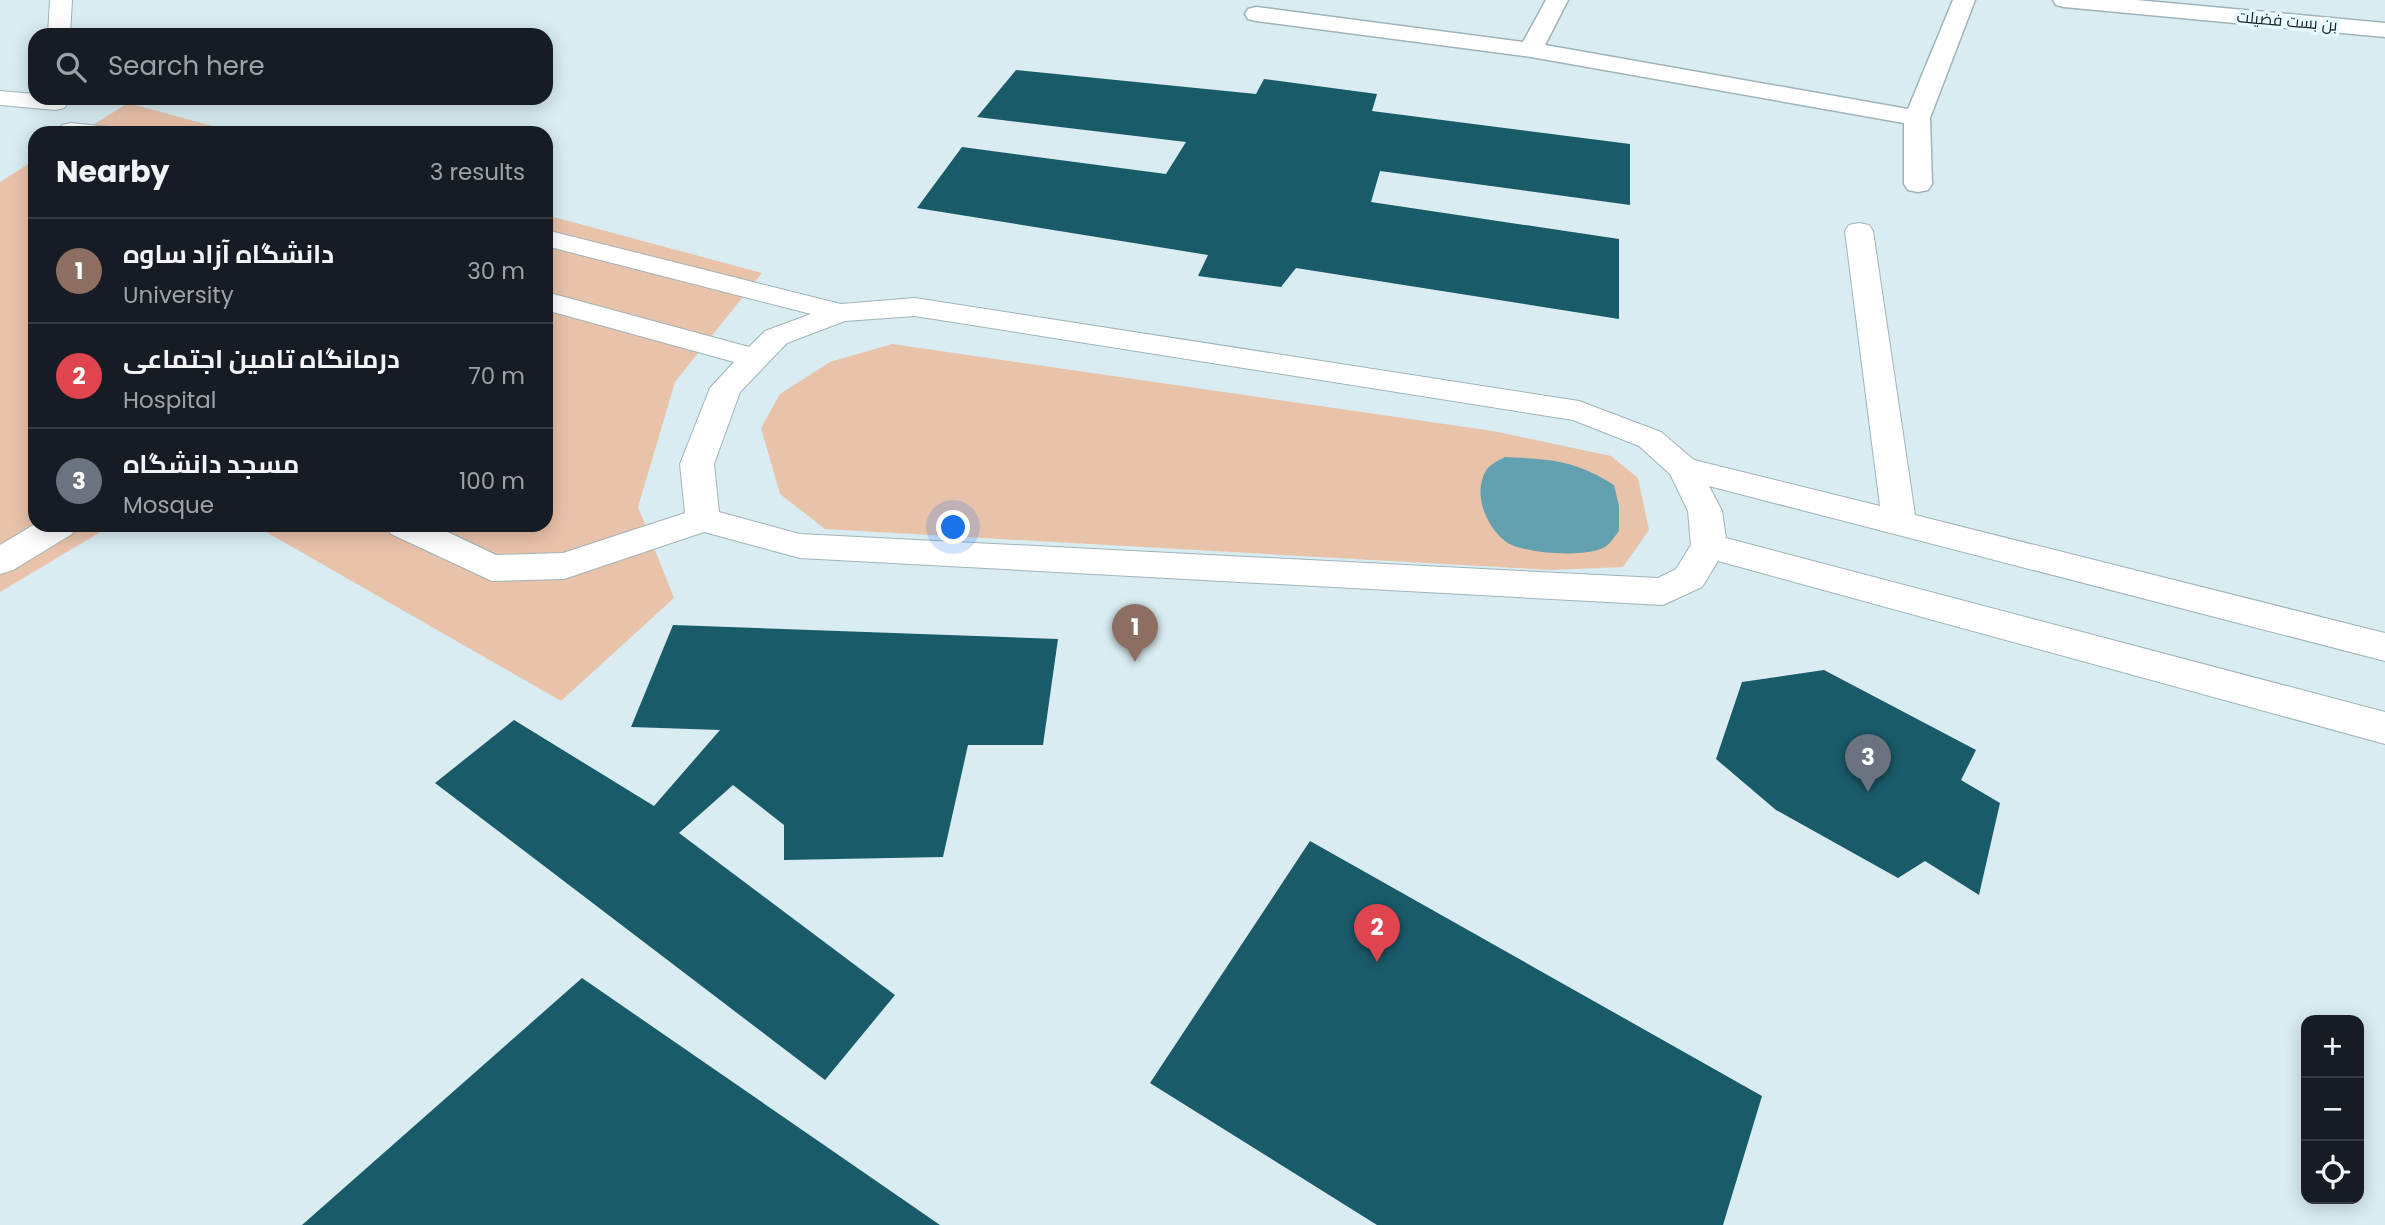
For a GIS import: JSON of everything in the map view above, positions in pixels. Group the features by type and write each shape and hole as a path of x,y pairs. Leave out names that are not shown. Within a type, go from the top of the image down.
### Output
{"street":[{"path":"1531,50 1557,0"},
{"path":"1918,184 1917,118 1964,0"},
{"name":"بن بست فضیلت","path":"2064,0 2385,30"},
{"path":"1256,14 1531,50 1917,118"}],"lane":[{"path":"59,28 61,0"},
{"path":"0,98 28,99"},
{"path":"59,105 67,126"},
{"path":"1859,231 1899,523"},
{"path":"553,240 841,313"},
{"path":"553,303 756,358"},
{"path":"417,532 492,568 564,566 703,520 800,546 1663,592 1689,578 1709,546 1705,511 1683,468 1650,439 1579,411 915,307 841,313 776,337 726,388 697,464 703,520"},
{"path":"1683,468 2385,647"},
{"path":"0,561 48,532"},
{"path":"1709,546 2385,728"}],"shaded area":[{"path":"125,105 135,105 212,126 91,126"},
{"path":"28,164 28,532 100,532 0,592 0,182"},
{"path":"553,217 762,273 675,382 638,507 674,598 561,701 266,532 553,532"},
{"path":"892,344 1493,431 1611,456 1638,478 1649,530 1623,567 1551,570 825,529 780,494 761,428 780,394 830,362"}],"water":[{"path":"1505,457 1562,462 1587,470 1614,485 1619,506 1619,531 1605,547 1584,553 1539,552 1505,541 1487,517 1481,488 1487,469"}],"building":[{"path":"1016,70 1256,94 1264,79 1377,94 1372,111 1630,144 1630,205 1380,171 1371,202 1619,239 1619,319 1296,268 1281,287 1198,276 1208,255 917,208 962,147 1166,174 1186,142 977,117"},
{"path":"673,625 1058,639 1043,745 968,745 943,857 784,860 784,825 733,785 679,833 895,995 825,1080 435,783 514,720 654,806 720,730 631,727"},
{"path":"1824,670 1976,750 1961,780 2000,803 1979,895 1925,861 1898,878 1776,810 1716,759 1742,682"},
{"path":"1310,841 1762,1096 1723,1225 1377,1225 1150,1083"},
{"path":"582,978 940,1225 302,1225"}],"place":[{"name":"دانشگاه آزاد ساوه","path":"1135,662"},
{"name":"مسجد دانشگاه","path":"1868,792"},
{"name":"درمانگاه تامین اجتماعی","path":"1377,962"}]}
